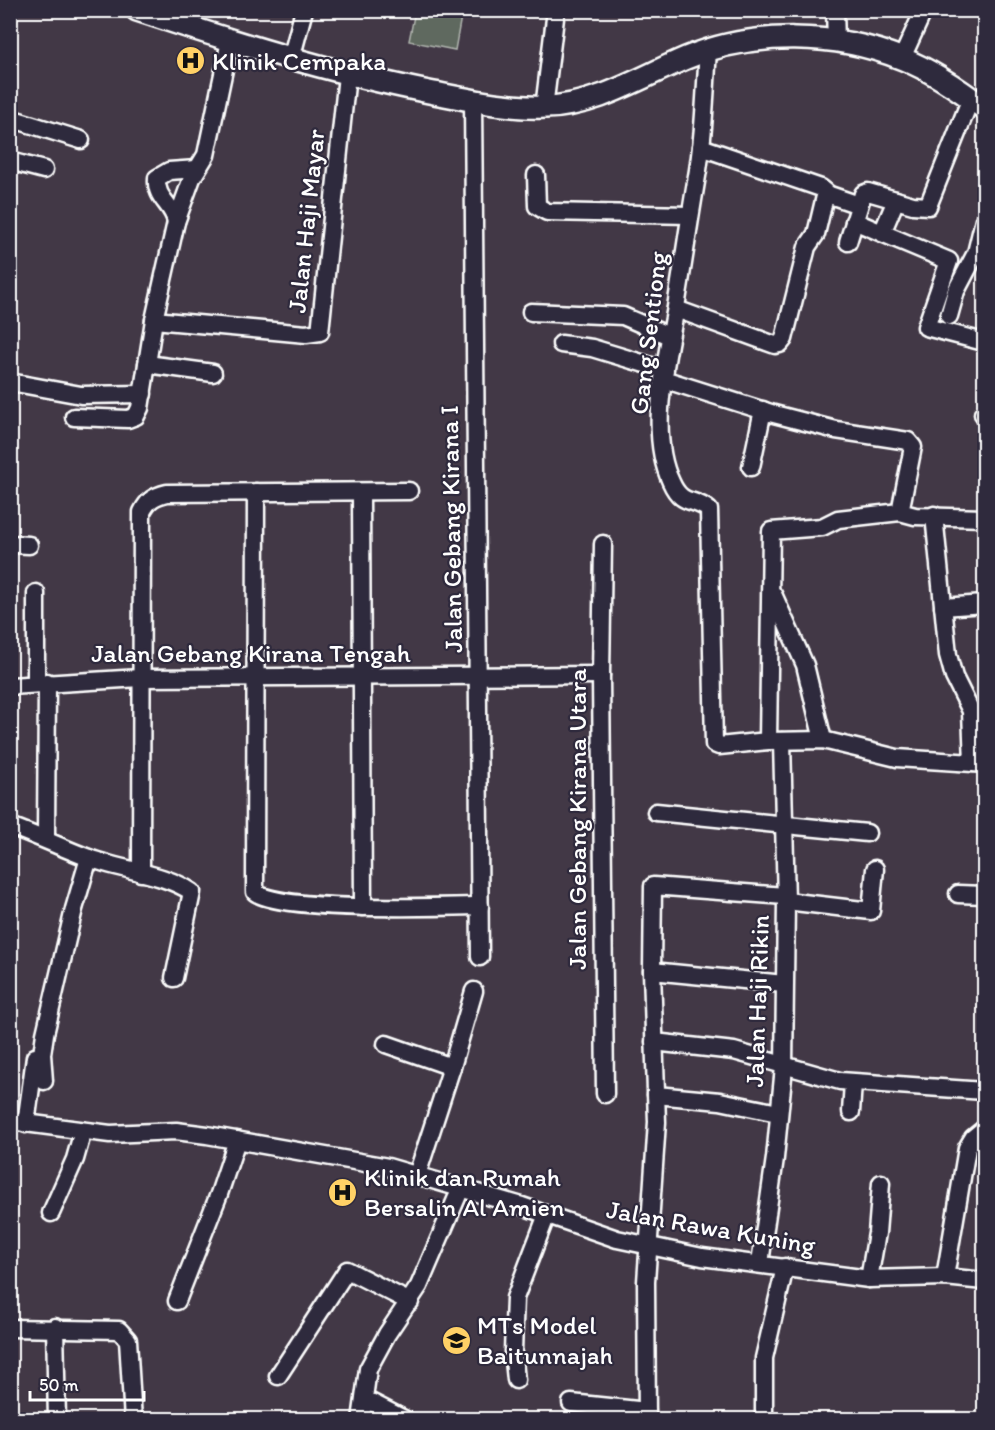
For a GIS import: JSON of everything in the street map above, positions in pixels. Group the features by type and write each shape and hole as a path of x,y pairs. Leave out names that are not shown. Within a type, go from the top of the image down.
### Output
{"main road":[{"path":"137,10 230,41 347,75 473,100 544,108 567,106 600,96 708,50 750,40 791,37 836,41 902,58 945,80 978,103"}],"street":[{"path":"291,59 304,10"},
{"path":"544,108 556,10"},
{"path":"835,10 836,41"},
{"path":"902,58 924,10"},
{"path":"74,417 133,418 139,412 154,320 176,222 197,169 206,155 230,41"},
{"name":"Gang Sentiong","path":"708,50 701,147 676,309 669,336 660,441 670,482 683,499 709,510 714,744 718,746 823,740 897,759 979,763"},
{"name":"Jalan Haji Mayar","path":"154,320 306,334 320,332 347,75"},
{"name":"Jalan Gebang Kirana I","path":"473,100 480,957"},
{"path":"848,242 863,194 868,192 928,206 978,103"},
{"path":"10,118 81,140"},
{"path":"701,147 778,171 821,188 827,194 859,204"},
{"path":"10,161 44,170"},
{"path":"176,222 175,215 159,194 158,178 169,171 197,169"},
{"path":"536,175 537,206 547,213 689,215"},
{"path":"676,309 775,345 780,344 784,339 807,247 816,234 827,194"},
{"path":"882,233 896,200"},
{"path":"949,316 956,291 976,254 984,220"},
{"path":"854,221 949,261 926,327 984,342"},
{"path":"531,312 623,316 669,336"},
{"path":"561,344 592,348 763,410 836,430 896,437 912,443 900,512 915,516 984,518"},
{"path":"147,364 213,373"},
{"path":"10,382 81,394 142,394"},
{"path":"751,467 763,410"},
{"path":"141,873 142,512 150,500 167,493 409,491"},
{"path":"256,492 255,892 269,900 363,907 480,906"},
{"path":"361,492 363,907"},
{"name":"Jalan Haji Rikin","path":"760,1263 775,1158 784,1067 786,899 784,825 775,741 771,531 822,527 838,519 900,512"},
{"path":"934,516 948,655 954,677 971,711 979,763"},
{"path":"10,544 29,545"},
{"name":"Jalan Gebang Kirana Utara","path":"603,544 601,675 605,1094"},
{"path":"771,590 805,665 823,740"},
{"path":"36,593 46,838"},
{"path":"943,608 984,604"},
{"name":"Jalan Gebang Kirana Tengah","path":"10,686 41,682 140,678 601,675"},
{"path":"656,812 867,833"},
{"path":"10,826 46,838 89,858 141,873 192,892 174,978"},
{"path":"44,1081 42,1054 49,1011 89,858"},
{"path":"571,1403 647,1415 646,1312 656,1173 652,971 653,886 786,899 871,911 875,869"},
{"path":"958,894 984,895"},
{"path":"652,971 784,984"},
{"path":"417,1174 474,991"},
{"path":"18,1123 37,1042"},
{"path":"654,1042 734,1051 784,1067 853,1083 984,1091"},
{"path":"386,1044 452,1067"},
{"path":"851,1112 853,1083"},
{"path":"656,1095 720,1101 778,1113"},
{"name":"Jalan Rawa Kuning","path":"18,1123 110,1134 176,1131 237,1140 417,1174 522,1206 546,1217 649,1247 869,1279 945,1277 984,1281"},
{"path":"945,1277 968,1148 973,1138 984,1129"},
{"path":"51,1213 75,1159 83,1131"},
{"path":"177,1301 216,1204 237,1140"},
{"path":"869,1279 877,1233 880,1183"},
{"path":"361,1419 367,1376 374,1356 410,1302 431,1263 461,1188"},
{"path":"516,1380 513,1351 515,1298 546,1217"},
{"path":"764,1419 764,1358 785,1267"},
{"path":"278,1376 346,1270 410,1302"},
{"path":"55,1327 57,1419"},
{"path":"10,1328 55,1327 119,1330 125,1334 128,1340 133,1419"},
{"path":"365,1399 406,1419"}],"shaded area":[{"path":"415,11 462,11 455,50 409,41"}],"place":[{"name":"Klinik Cempaka","path":"191,61"},
{"name":"Klinik dan Rumah Bersalin Al Amien","path":"343,1192"},
{"name":"MTs Model Baitunnajah","path":"456,1340"}]}
